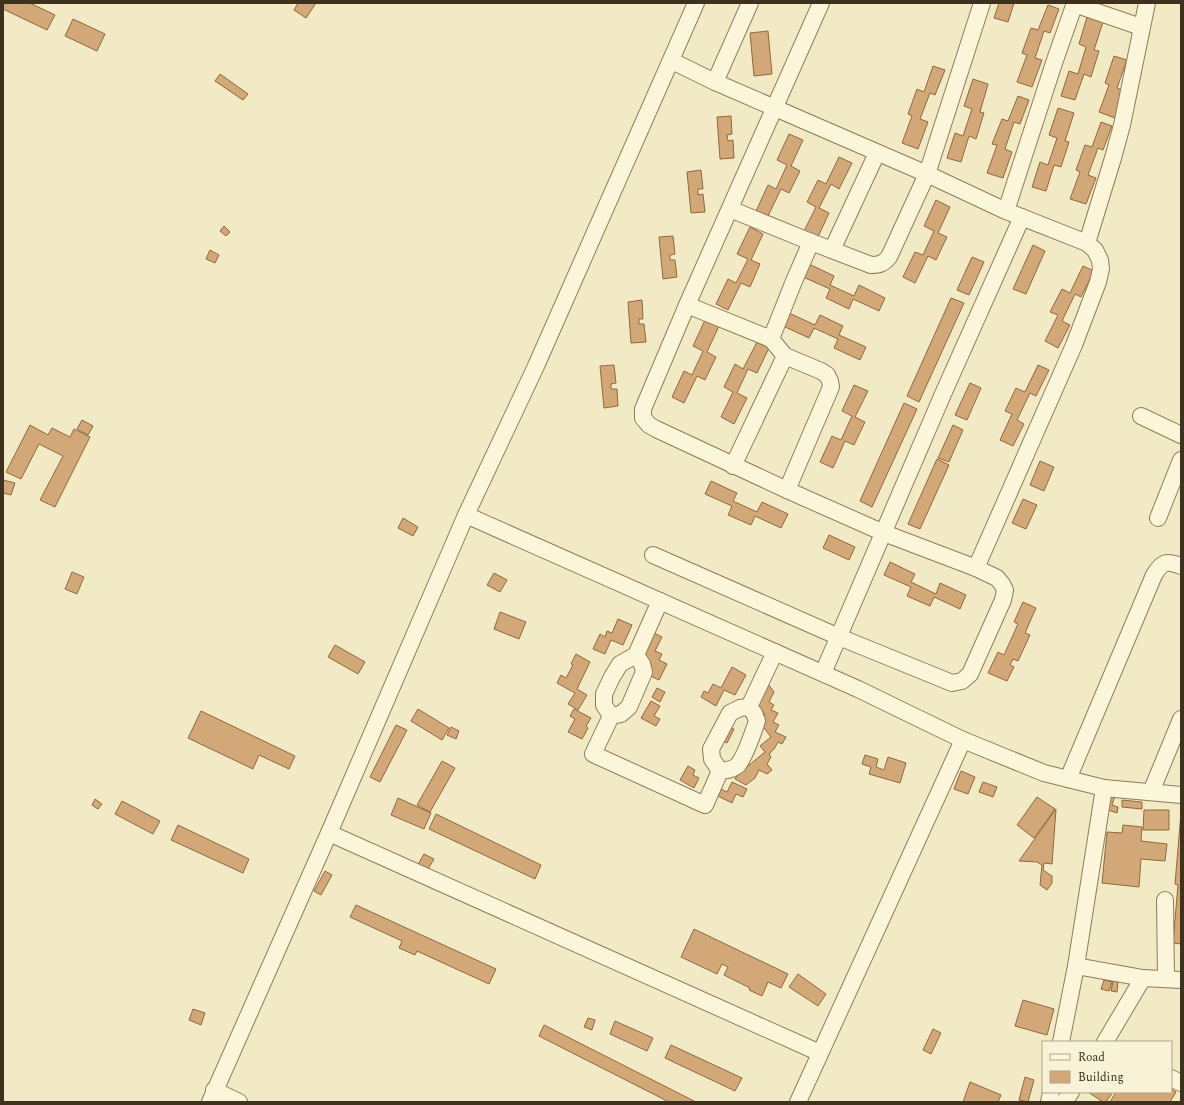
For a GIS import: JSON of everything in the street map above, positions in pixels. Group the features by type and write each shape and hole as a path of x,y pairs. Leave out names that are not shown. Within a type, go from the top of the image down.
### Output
{"street":[{"path":"239,1102 212,1096 329,833 466,515 539,358 672,61 696,3"},
{"path":"715,82 750,3"},
{"path":"653,555 839,637 952,683 962,681 970,674 1002,600 1005,590 997,578 976,568 884,533 787,490 656,429 649,425 643,418 643,409 687,305 821,3"},
{"path":"730,209 871,264 878,265 884,263 889,257 927,174 982,3"},
{"path":"1087,243 1122,125 1147,3"},
{"path":"1006,211 1051,71 1075,4 1141,27"},
{"path":"672,61 715,82 927,174 1006,211 1087,243 1095,250 1100,260 1101,269 1098,282 1074,345 976,568"},
{"path":"832,250 877,153"},
{"path":"823,673 943,394 1022,217"},
{"path":"771,339 794,281 812,242"},
{"path":"687,305 771,339 785,356 822,370 827,375 831,387 787,490"},
{"path":"734,466 785,356"},
{"path":"1141,416 1181,434"},
{"path":"1158,518 1181,460"},
{"path":"466,515 823,673 962,740 1044,773 1104,788 1181,795"},
{"path":"1068,779 1154,575 1160,566 1167,562 1172,562 1181,566"},
{"path":"611,716 604,705 604,694 620,664 636,655 660,601"},
{"path":"749,707 775,652"},
{"path":"611,716 621,714 629,707 644,672 642,664 636,655"},
{"path":"720,771 712,759 711,750 730,714 740,708 749,707"},
{"path":"720,771 731,769 737,765 751,738 757,722 754,713 749,707"},
{"path":"611,716 593,754 706,805 720,771"},
{"path":"1151,792 1181,719"},
{"path":"798,1102 962,740"},
{"path":"1061,1041 1076,966 1104,788"},
{"path":"329,833 820,1053"},
{"path":"1076,966 1143,978 1174,979 1165,900"},
{"path":"1107,1041 1143,978"},
{"path":"1172,1078 1181,1083"},
{"path":"1064,1102 1070,1093"}],"building":[{"path":"3,3 30,3 55,15 47,30 3,9"},
{"path":"298,3 316,3 306,18 294,10"},
{"path":"999,3 1014,3 1008,22 994,18"},
{"path":"1048,5 1059,9 1050,33 1044,31 1035,58 1042,60 1032,87 1017,82 1027,55 1022,53 1031,28 1038,30"},
{"path":"1087,17 1103,22 1094,50 1099,51 1091,77 1084,74 1075,100 1061,96 1069,71 1078,74 1086,47 1079,44"},
{"path":"73,19 105,34 97,51 65,36"},
{"path":"768,31 772,74 754,76 750,33"},
{"path":"1114,56 1127,60 1117,88 1124,91 1115,118 1099,112 1109,85 1105,83"},
{"path":"933,66 945,70 935,95 930,93 920,119 928,122 918,149 902,143 912,116 908,114 917,89 924,92"},
{"path":"220,74 248,94 243,100 215,81"},
{"path":"973,79 988,84 980,112 984,113 976,139 969,136 961,162 947,158 955,133 963,136 972,109 964,106"},
{"path":"1018,96 1029,100 1020,124 1014,122 1005,149 1012,152 1003,178 987,173 997,145 992,144 1002,119 1008,121"},
{"path":"1058,108 1074,113 1065,141 1069,142 1061,167 1054,165 1046,191 1032,187 1040,162 1048,165 1057,138 1049,135"},
{"path":"731,116 732,134 727,135 728,141 733,140 734,158 720,159 717,117"},
{"path":"1101,122 1112,126 1103,150 1098,148 1088,175 1096,178 1086,204 1070,199 1080,172 1076,170 1085,145 1092,147"},
{"path":"789,134 803,140 791,166 800,171 789,193 781,189 768,216 756,211 768,185 776,189 787,165 777,160"},
{"path":"839,157 852,163 839,189 831,184 819,208 829,213 817,239 803,233 816,207 807,202 818,180 826,184"},
{"path":"701,170 703,189 698,189 698,195 703,194 705,212 691,213 687,172"},
{"path":"936,200 950,207 938,233 947,237 936,260 928,256 915,283 903,277 915,252 923,255 934,231 924,226"},
{"path":"224,226 230,232 226,236 220,231"},
{"path":"750,227 763,234 751,260 760,264 750,287 741,283 728,310 716,304 728,279 736,283 748,259 737,254"},
{"path":"673,236 675,254 670,255 670,260 675,260 677,277 663,279 659,237"},
{"path":"1033,245 1045,251 1026,294 1013,289"},
{"path":"210,250 219,255 215,263 206,259"},
{"path":"972,257 984,262 969,295 957,290"},
{"path":"809,264 834,276 830,285 854,296 859,285 885,298 879,311 853,299 849,309 826,298 830,289 803,277"},
{"path":"1083,266 1094,271 1081,297 1075,294 1062,321 1070,325 1058,348 1045,341 1058,315 1050,312 1062,289 1070,293"},
{"path":"951,298 964,303 919,402 907,396"},
{"path":"642,300 643,319 639,319 639,324 644,324 646,342 631,343 628,302"},
{"path":"789,313 815,325 820,315 843,326 839,335 866,347 860,360 834,348 838,339 814,328 809,338 783,326"},
{"path":"705,320 719,326 707,352 716,357 705,380 697,376 684,403 672,397 684,371 692,375 703,351 693,346"},
{"path":"757,342 769,348 757,373 748,369 737,393 747,398 734,424 721,417 733,392 724,387 735,364 743,369"},
{"path":"614,365 616,383 611,384 611,389 617,389 618,406 604,408 600,366"},
{"path":"1038,365 1049,370 1036,396 1030,393 1017,420 1024,424 1013,446 1000,440 1012,414 1005,411 1016,388 1025,392"},
{"path":"970,383 981,388 967,420 955,415"},
{"path":"854,385 868,391 855,417 865,422 854,445 845,441 833,468 820,462 832,436 841,440 852,416 842,411"},
{"path":"904,403 917,409 872,507 860,501"},
{"path":"82,420 93,426 88,435 77,429"},
{"path":"30,425 48,435 52,428 70,437 74,429 90,437 55,507 40,500 63,456 39,444 21,479 6,472"},
{"path":"953,425 963,430 949,462 938,458"},
{"path":"937,459 949,465 920,529 908,524"},
{"path":"1040,461 1054,467 1044,491 1030,485"},
{"path":"3,480 15,483 11,495 3,493"},
{"path":"711,481 737,493 733,501 757,512 762,502 788,514 781,528 755,516 751,525 728,515 732,506 705,494"},
{"path":"1023,499 1037,505 1026,529 1012,523"},
{"path":"403,518 418,527 413,536 398,528"},
{"path":"829,535 855,547 849,560 823,548"},
{"path":"890,562 915,574 911,582 936,594 940,583 966,595 960,609 934,597 930,606 907,596 911,587 884,575"},
{"path":"72,572 84,577 77,594 65,589"},
{"path":"494,573 507,580 500,592 487,585"},
{"path":"1023,602 1036,608 1025,633 1030,635 1018,661 1013,659 1010,665 1014,667 1007,681 988,673 998,652 1004,655 1018,624 1014,622"},
{"path":"500,612 526,622 519,639 494,629"},
{"path":"618,619 632,625 623,645 611,640 605,654 593,649 600,634 605,637 607,631 612,633"},
{"path":"652,632 662,637 655,651 662,654 659,660 667,664 659,680 646,674 651,664 638,657"},
{"path":"335,645 365,662 358,674 328,657"},
{"path":"576,654 590,662 577,689 587,695 578,710 568,704 575,693 557,683 561,675 566,678 573,665 571,664"},
{"path":"732,667 746,675 735,695 724,690 716,706 701,697 704,691 708,693 713,684 721,688"},
{"path":"768,684 774,692 769,702 774,705 771,710 778,713 773,722 779,725 775,732 786,737 782,744 778,742 769,754 771,757 767,764 772,770 767,774 759,770 755,778 746,785 735,779 744,764 748,766 765,752 760,746 771,737 760,723 765,714 750,706"},
{"path":"657,688 665,692 660,702 652,697"},
{"path":"651,701 660,706 654,716 660,719 656,726 641,718"},
{"path":"418,709 449,728 442,740 411,721"},
{"path":"574,709 591,718 586,726 588,728 582,739 568,732 575,719 570,716"},
{"path":"201,711 295,756 289,769 259,755 253,769 188,738"},
{"path":"396,725 407,730 380,782 370,777"},
{"path":"726,725 734,729 727,743 719,740"},
{"path":"451,727 459,731 456,739 447,735"},
{"path":"865,755 878,759 876,767 884,770 888,757 906,763 900,783 869,774 871,767 862,764"},
{"path":"442,761 455,768 430,812 417,805"},
{"path":"688,766 695,770 693,775 699,778 694,788 680,780"},
{"path":"961,771 975,777 968,794 954,789"},
{"path":"732,782 747,789 743,797 736,794 732,803 718,796 721,789 727,792"},
{"path":"983,782 997,787 993,797 979,792"},
{"path":"1109,794 1115,796 1112,805 1118,807 1117,813 1105,809"},
{"path":"1037,797 1055,809 1034,838 1017,825"},
{"path":"398,798 431,813 424,829 391,815"},
{"path":"95,799 102,804 98,809 92,805"},
{"path":"1122,800 1142,802 1142,809 1122,807"},
{"path":"122,801 160,821 153,834 115,814"},
{"path":"1056,809 1052,864 1044,863 1043,870 1052,876 1052,883 1047,890 1040,885 1042,865 1037,862 1019,861"},
{"path":"1144,810 1169,810 1169,830 1143,830"},
{"path":"1181,813 1181,944 1173,943 1178,885 1175,884"},
{"path":"436,814 541,865 535,879 429,829"},
{"path":"178,825 249,859 243,873 171,840"},
{"path":"1123,825 1142,827 1141,841 1167,844 1165,861 1141,859 1139,887 1102,883 1107,832 1122,833"},
{"path":"424,854 434,859 427,871 417,866"},
{"path":"325,871 332,875 321,895 314,891"},
{"path":"356,905 496,969 489,984 417,951 415,955 399,948 402,941 350,917"},
{"path":"694,929 788,974 781,988 768,982 762,996 724,975 728,967 722,964 717,974 681,957"},
{"path":"798,974 826,994 818,1006 789,987"},
{"path":"1104,980 1112,982 1109,991 1101,989"},
{"path":"1113,981 1118,982 1117,992 1111,991"},
{"path":"1023,1000 1054,1009 1047,1035 1015,1026"},
{"path":"193,1009 205,1013 201,1025 189,1020"},
{"path":"588,1018 595,1020 592,1030 584,1027"},
{"path":"615,1021 653,1038 647,1051 610,1034"},
{"path":"544,1025 696,1102 669,1102 539,1036"},
{"path":"933,1029 941,1033 931,1054 923,1050"},
{"path":"671,1045 742,1078 735,1091 665,1058"},
{"path":"1025,1077 1034,1080 1028,1102 1019,1100"},
{"path":"970,1082 1001,1095 998,1102 963,1102"},
{"path":"1172,1090 1176,1092 1170,1102 1110,1102 1115,1093 1172,1093"},
{"path":"1090,1093 1112,1093 1106,1102 1103,1102"}]}
